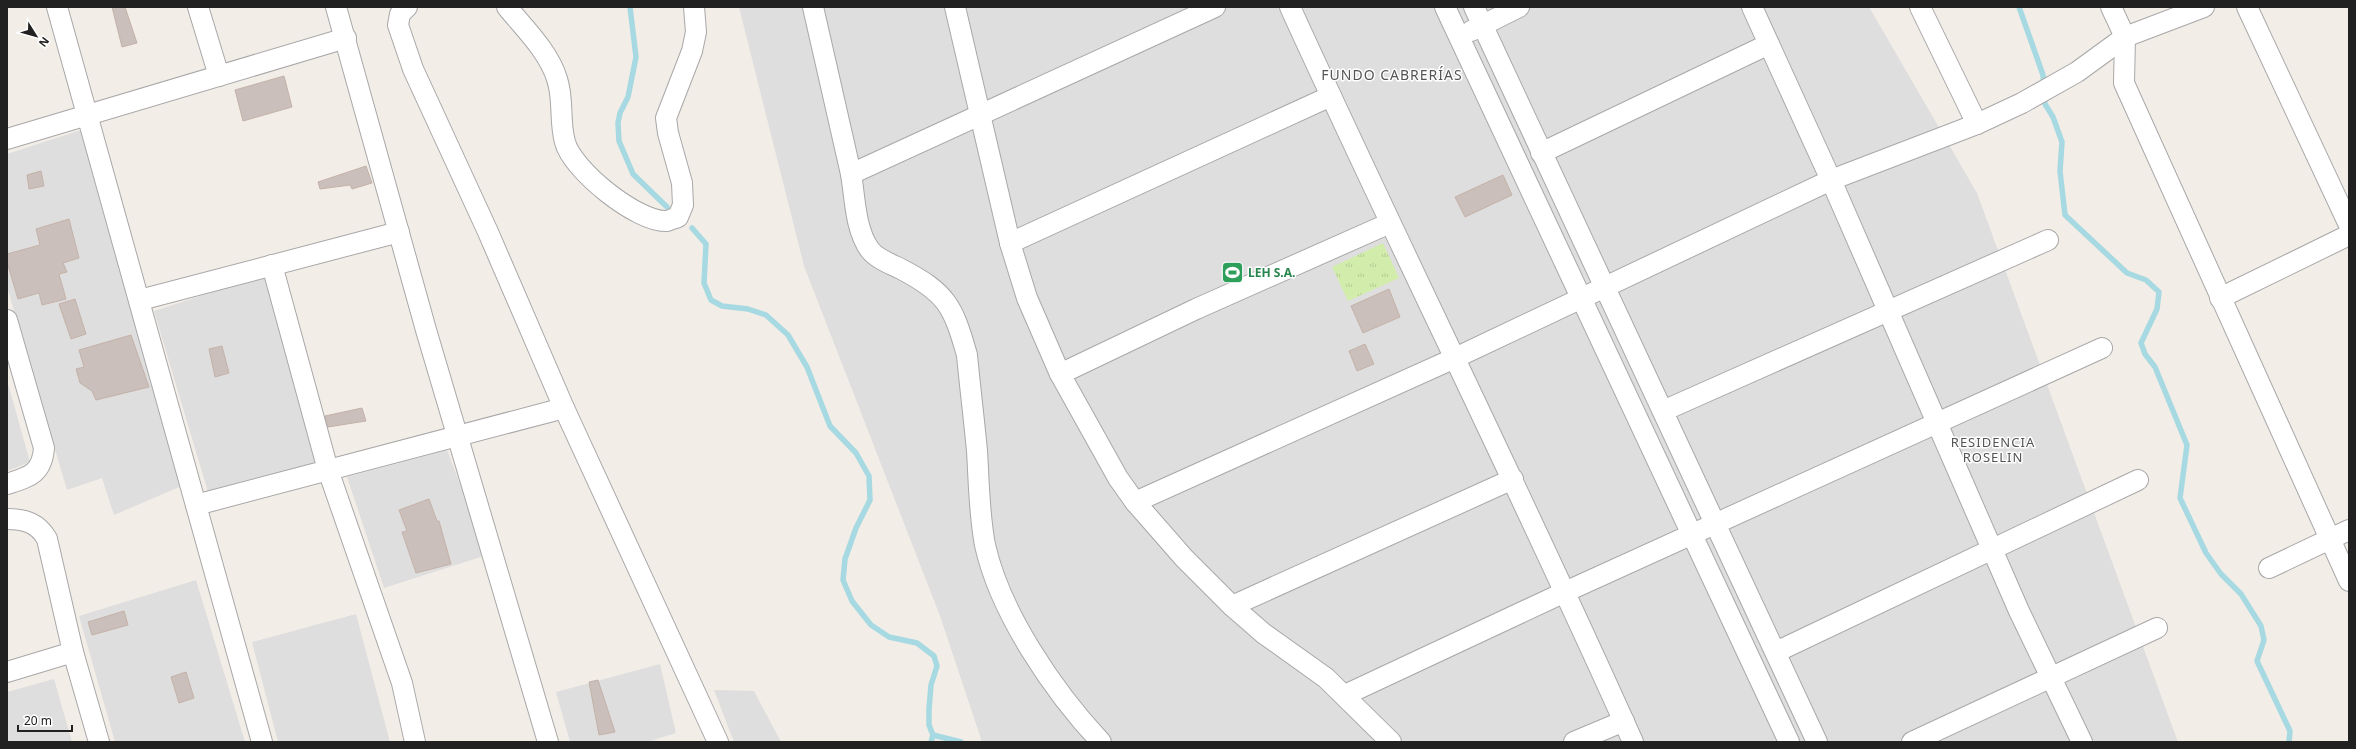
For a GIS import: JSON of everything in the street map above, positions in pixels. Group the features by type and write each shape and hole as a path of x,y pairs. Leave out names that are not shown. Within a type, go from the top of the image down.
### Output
{"street":[{"path":"57,7 140,300 262,742"},
{"path":"198,7 219,76"},
{"path":"336,7 346,38 457,436 548,742"},
{"path":"407,7 400,14 398,25 413,69 488,232 564,408 718,742"},
{"path":"507,7 547,58 557,78 565,144 579,166 598,186 619,200 654,219 667,221 678,217 683,205 682,183 668,133 666,118 692,51 696,32 694,7"},
{"path":"813,7 851,174 859,222 865,242 871,251 928,283 942,296 959,328 966,355 985,546 996,578 1020,632 1075,712 1101,742"},
{"path":"956,7 1010,243 1032,311 1060,374 1118,478 1135,502 1184,558 1232,606 1263,633 1326,678 1391,742"},
{"path":"851,174 1215,7"},
{"path":"1290,7 1390,223 1514,479 1633,742"},
{"path":"1445,7 1580,299 1789,742"},
{"path":"1474,7 1541,153 1606,287 1817,742"},
{"path":"1459,37 1519,7"},
{"path":"1752,7 1831,180 1992,549 2082,742"},
{"path":"1920,7 1977,124"},
{"path":"2111,7 2125,37 2124,83 2349,581"},
{"path":"1135,502 1455,358 1831,180 1977,124 2022,103 2077,72 2125,37 2204,7"},
{"path":"2247,7 2349,225"},
{"path":"7,139 346,38"},
{"path":"1541,153 1769,44"},
{"path":"1010,243 1331,96"},
{"path":"1060,374 1196,309 1390,223"},
{"path":"140,300 399,232"},
{"path":"2220,298 2349,235"},
{"path":"1663,411 2048,240"},
{"path":"272,265 328,470 402,683 415,742"},
{"path":"7,320 44,448 41,465 34,473 7,484"},
{"path":"1345,696 1565,592 2102,348"},
{"path":"196,505 564,408"},
{"path":"1232,606 1514,479"},
{"path":"1776,652 2138,480"},
{"path":"7,520 31,522 43,532 47,539 73,652 100,742"},
{"path":"2269,568 2349,530"},
{"path":"1912,742 2157,628"},
{"path":"7,672 73,652"},
{"path":"1574,742 1624,721"}],"shaded area":[{"path":"739,7 1869,7 1977,193 2178,742 982,742 940,616 804,266"},
{"path":"81,130 184,485 114,515 102,478 67,490 7,287 7,154"},
{"path":"265,275 319,463 208,492 154,311"},
{"path":"7,380 30,462 7,471"},
{"path":"447,450 487,555 384,588 347,477"},
{"path":"196,580 245,742 115,742 79,616"},
{"path":"356,614 390,742 278,742 252,642"},
{"path":"660,664 676,733 647,742 570,742 556,692"},
{"path":"54,679 72,742 7,742 7,692"},
{"path":"714,690 754,691 781,742 734,742"}],"green space":[{"path":"1383,243 1399,278 1348,301 1332,267"}],"building":[{"path":"112,7 125,7 137,43 122,47"},
{"path":"284,76 292,107 243,121 235,90"},
{"path":"366,166 372,183 352,189 350,185 320,189 318,182"},
{"path":"41,171 44,186 29,189 27,175"},
{"path":"1503,175 1512,195 1465,217 1455,197"},
{"path":"69,219 79,258 63,263 67,272 59,274 66,299 42,305 39,293 18,299 7,262 7,254 40,245 36,229"},
{"path":"1389,289 1400,317 1363,333 1351,306"},
{"path":"75,299 86,334 71,339 59,304"},
{"path":"131,335 149,387 96,400 92,391 80,383 76,369 84,367 79,350"},
{"path":"1365,344 1374,364 1357,371 1349,351"},
{"path":"222,346 229,373 215,377 209,349"},
{"path":"362,408 366,421 328,427 325,416"},
{"path":"429,499 437,521 439,521 451,564 416,573 402,532 407,531 399,510"},
{"path":"124,611 128,625 92,635 88,622"},
{"path":"186,672 194,698 179,703 171,677"},
{"path":"598,680 615,732 599,735 589,682"}],"waterway":[{"path":"630,7 636,57 628,97 620,113 618,123 619,141 633,174 667,207"},
{"path":"2019,7 2043,75 2044,86"},
{"path":"2044,94 2045,104 2053,117 2062,142 2060,171 2065,215 2127,273 2146,280 2159,292 2157,309 2141,343 2145,354 2155,367 2187,445 2180,498 2206,553 2221,574 2241,594 2261,626 2264,640 2257,661 2290,731 2289,742"},
{"path":"692,228 706,244 704,283 711,300 722,306 748,309 766,315 788,335 807,367 830,426 856,453 869,476 870,500 856,528 845,559 843,580 852,601 871,625 889,637 917,643 934,656 937,666 931,685 929,709 929,725 933,735 931,742"},
{"path":"933,735 961,742"}],"place":[{"name":"LEH S.A.","path":"1233,272"}],"district":[{"name":"FUNDO CABRERÍAS","path":"1392,74"},
{"name":"RESIDENCIA ROSELIN","path":"1993,450"}]}
